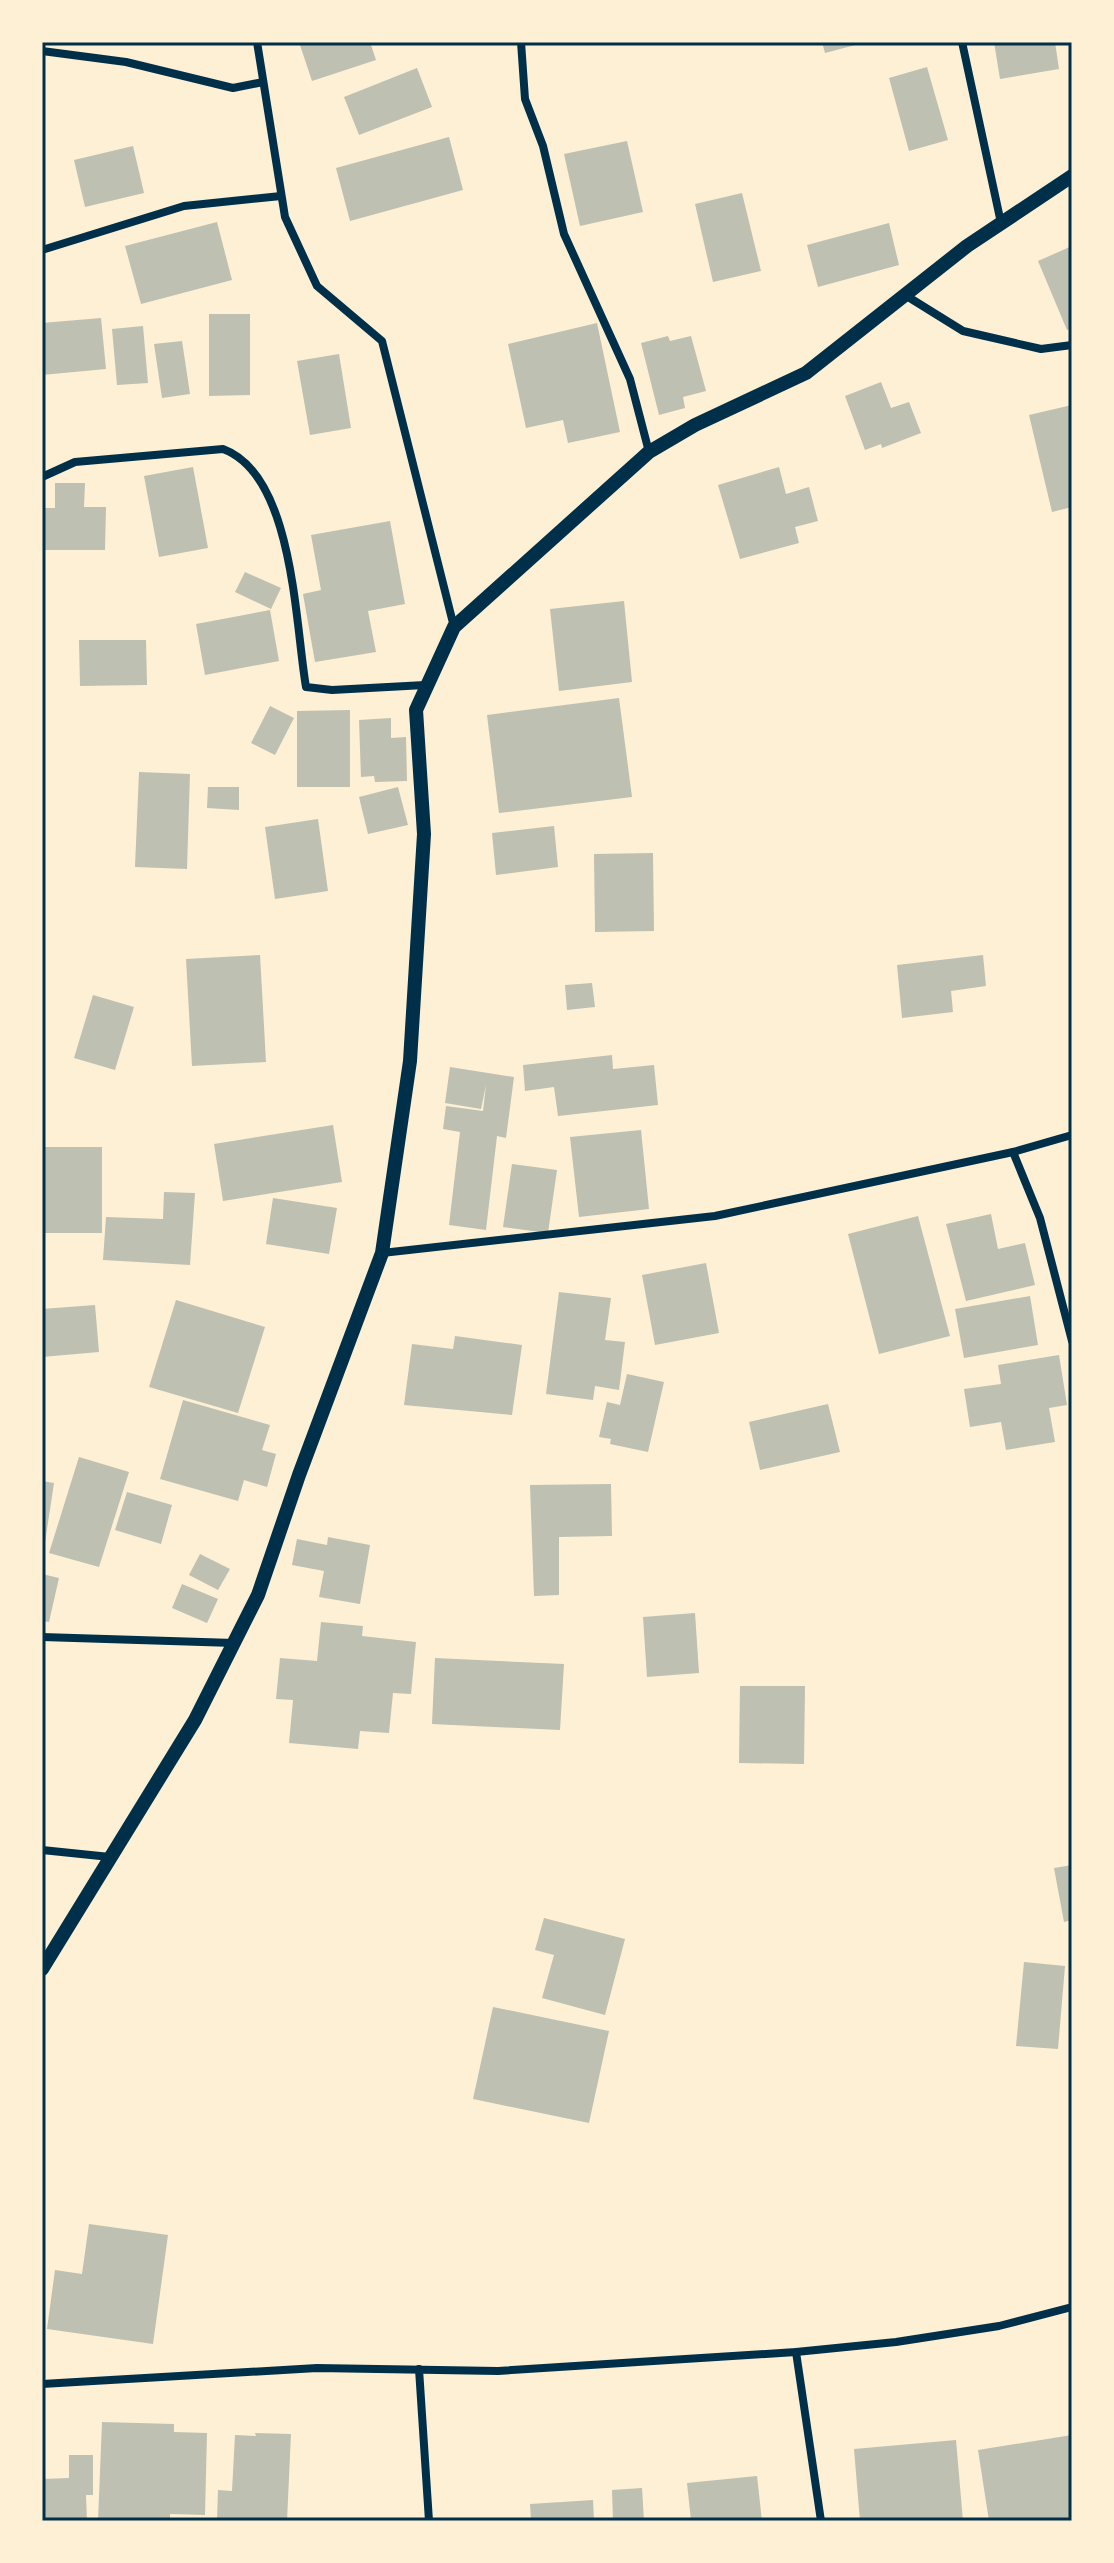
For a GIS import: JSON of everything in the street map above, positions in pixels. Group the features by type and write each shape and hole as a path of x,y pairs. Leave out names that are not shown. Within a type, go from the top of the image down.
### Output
{"street":[{"path":"257,42 285,217 317,286 382,341 454,627"},
{"path":"521,42 525,99 543,146 564,234 630,379 649,452"},
{"path":"962,42 1001,223"},
{"path":"42,51 126,62 233,88 263,82"},
{"path":"42,1969 195,1720 258,1595 382,1253 410,1061 424,834 416,710 454,627 649,452 695,425 806,373 967,246 1072,176"},
{"path":"42,250 184,206 281,196"},
{"path":"905,295 963,331 1041,349 1072,345"},
{"path":"42,477 75,462 223,449 235,454 252,470 272,503 286,545 306,687 332,690 425,685"},
{"path":"382,1253 715,1216 1013,1152 1072,1135"},
{"path":"1013,1152 1040,1218 1072,1341"},
{"path":"42,1637 234,1643"},
{"path":"42,1850 110,1857"},
{"path":"42,2384 317,2368 498,2371 796,2352 896,2342 999,2326 1072,2307"},
{"path":"796,2352 821,2521"},
{"path":"419,2369 429,2521"}],"building":[{"path":"299,42 370,42 376,60 312,81"},
{"path":"822,42 862,42 863,43 825,53"},
{"path":"994,42 1055,42 1059,69 1000,79"},
{"path":"927,67 948,140 909,151 889,78"},
{"path":"417,68 432,107 359,135 344,97"},
{"path":"449,137 463,190 350,221 336,168"},
{"path":"627,141 643,212 580,226 564,154"},
{"path":"133,146 144,193 85,207 74,160"},
{"path":"742,193 761,271 713,282 695,204"},
{"path":"217,222 232,280 141,304 125,246"},
{"path":"889,223 899,265 818,287 807,245"},
{"path":"1072,246 1072,328 1067,330 1038,261"},
{"path":"209,314 250,314 250,395 209,396"},
{"path":"101,318 106,369 42,375 42,323"},
{"path":"597,323 620,432 568,443 563,420 526,428 508,344"},
{"path":"143,326 148,383 117,385 112,329"},
{"path":"668,336 670,341 691,336 706,391 683,397 685,408 659,415 641,343"},
{"path":"182,341 190,394 162,398 154,344"},
{"path":"339,354 351,428 310,435 297,361"},
{"path":"881,382 891,408 909,402 921,433 882,448 881,444 865,450 845,396"},
{"path":"1072,405 1072,507 1052,512 1029,415"},
{"path":"193,467 208,548 159,557 144,476"},
{"path":"779,467 786,494 809,487 818,521 795,527 799,543 740,559 718,485"},
{"path":"55,483 85,483 84,507 106,507 105,550 42,550 42,508 55,508"},
{"path":"390,521 405,604 368,611 376,652 315,662 303,594 321,590 311,535"},
{"path":"245,572 281,588 271,609 235,592"},
{"path":"624,601 632,682 559,691 550,609"},
{"path":"270,610 279,661 205,675 196,624"},
{"path":"79,640 146,640 147,685 80,686"},
{"path":"619,698 632,797 499,813 487,715"},
{"path":"270,706 294,718 275,755 251,743"},
{"path":"350,710 350,787 297,787 297,711"},
{"path":"391,718 391,738 406,737 407,781 375,782 374,776 361,777 359,720"},
{"path":"139,772 190,774 187,869 135,867"},
{"path":"208,787 239,787 239,810 207,808"},
{"path":"398,787 408,825 368,834 359,797"},
{"path":"318,819 328,891 275,899 265,827"},
{"path":"554,826 558,867 496,875 492,833"},
{"path":"653,853 654,931 595,932 594,854"},
{"path":"260,955 266,1062 192,1066 186,959"},
{"path":"983,955 986,986 951,991 953,1012 902,1018 897,965"},
{"path":"592,983 595,1007 567,1010 565,985"},
{"path":"93,995 134,1007 115,1070 74,1058"},
{"path":"612,1055 613,1069 654,1065 658,1105 558,1116 554,1087 525,1091 523,1065"},
{"path":"450,1067 514,1077 506,1138 497,1136 486,1230 449,1225 460,1132 443,1129 446,1106 483,1111 486,1085 481,1109 445,1103"},
{"path":"333,1125 342,1182 223,1201 214,1144"},
{"path":"641,1130 649,1209 579,1217 570,1137"},
{"path":"42,1147 102,1147 102,1233 42,1233"},
{"path":"512,1164 557,1170 548,1233 503,1227"},
{"path":"164,1192 195,1193 190,1265 103,1260 106,1217 163,1219"},
{"path":"273,1198 337,1208 329,1254 266,1244"},
{"path":"991,1214 998,1249 1025,1243 1035,1285 966,1301 946,1224"},
{"path":"918,1216 950,1336 879,1354 848,1234"},
{"path":"706,1263 719,1333 655,1345 642,1275"},
{"path":"559,1292 611,1298 605,1340 625,1342 619,1390 595,1386 593,1400 546,1394"},
{"path":"1030,1296 1038,1345 964,1358 955,1309"},
{"path":"176,1300 265,1327 238,1413 149,1387"},
{"path":"95,1305 99,1352 42,1357 42,1309"},
{"path":"455,1336 522,1345 512,1415 404,1405 412,1344 453,1349"},
{"path":"1059,1355 1067,1405 1049,1408 1055,1442 1006,1450 1001,1422 970,1427 964,1389 1001,1384 998,1365"},
{"path":"627,1374 664,1382 648,1452 610,1444 611,1439 599,1437 607,1402 620,1405"},
{"path":"183,1400 270,1425 262,1450 276,1454 267,1487 244,1480 238,1501 160,1479"},
{"path":"828,1404 840,1452 760,1470 749,1422"},
{"path":"79,1457 129,1472 99,1567 49,1553"},
{"path":"42,1481 54,1483 44,1549 42,1549"},
{"path":"611,1484 612,1536 559,1537 559,1595 534,1596 530,1485"},
{"path":"127,1492 172,1505 161,1544 115,1530"},
{"path":"328,1537 370,1545 360,1604 319,1597 324,1571 292,1565 297,1539 327,1545"},
{"path":"200,1554 230,1569 218,1590 189,1575"},
{"path":"42,1574 59,1578 49,1622 42,1621"},
{"path":"182,1584 218,1599 207,1623 172,1608"},
{"path":"695,1613 699,1673 647,1677 643,1617"},
{"path":"321,1622 363,1626 362,1636 416,1642 411,1694 393,1693 389,1733 360,1731 358,1749 289,1743 293,1700 276,1699 280,1658 317,1661"},
{"path":"435,1658 564,1664 560,1730 432,1724"},
{"path":"740,1686 805,1686 804,1764 739,1763"},
{"path":"1072,1865 1072,1920 1064,1922 1054,1868"},
{"path":"544,1918 625,1939 605,2015 542,1998 554,1955 535,1950"},
{"path":"1024,1962 1065,1966 1058,2049 1016,2046"},
{"path":"493,2007 609,2031 589,2123 473,2099"},
{"path":"89,2224 168,2235 153,2344 47,2329 55,2270 82,2274"},
{"path":"102,2422 174,2424 174,2432 207,2433 205,2515 170,2514 170,2521 98,2521"},
{"path":"255,2433 291,2434 287,2521 217,2521 218,2490 232,2491 235,2435 256,2436"},
{"path":"1072,2435 1072,2521 989,2521 978,2450"},
{"path":"956,2440 963,2521 860,2521 854,2449"},
{"path":"69,2455 93,2455 93,2495 86,2495 87,2521 42,2521 42,2479 69,2478"},
{"path":"757,2476 762,2521 691,2521 687,2483"},
{"path":"642,2488 644,2521 613,2521 612,2490"},
{"path":"593,2500 594,2521 531,2521 530,2504"}]}
